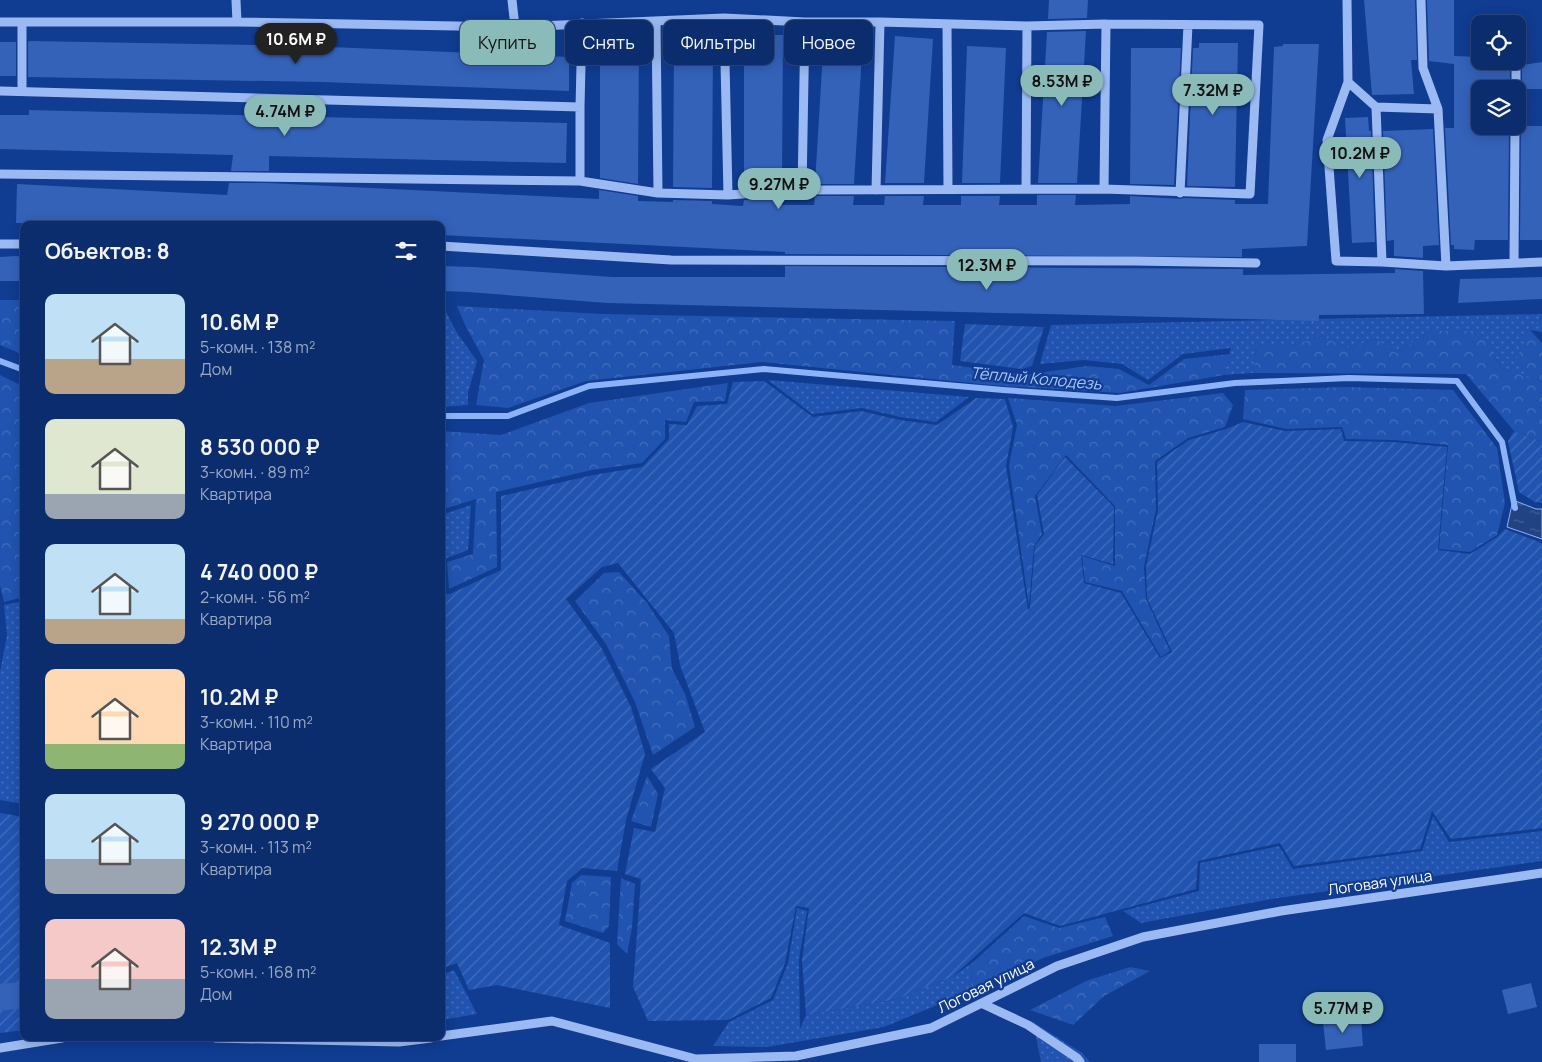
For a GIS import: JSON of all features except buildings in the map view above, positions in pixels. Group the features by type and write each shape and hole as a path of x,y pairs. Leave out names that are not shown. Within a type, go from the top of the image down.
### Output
{"street":[{"path":"236,0 238,22"},
{"path":"512,0 514,20"},
{"path":"1347,0 1348,82 1327,140 1336,261 1446,266 1542,262"},
{"path":"1421,0 1423,68 1438,109 1446,266"},
{"path":"724,18 728,195"},
{"path":"653,20 724,18 784,21"},
{"path":"656,20 658,193"},
{"path":"0,22 238,22 460,26"},
{"path":"22,22 22,91"},
{"path":"0,174 580,181 658,193 728,195 802,190 948,189 1104,189 1250,194 1259,25 1106,24 1027,26 873,22"},
{"path":"876,190 880,22"},
{"path":"947,24 948,189"},
{"path":"1104,189 1106,24"},
{"path":"1180,193 1188,24"},
{"path":"1026,189 1027,26"},
{"path":"580,181 581,65"},
{"path":"802,190 804,65"},
{"path":"1348,82 1376,107 1438,109"},
{"path":"0,91 580,107"},
{"path":"1376,107 1382,262"},
{"path":"1514,262 1515,135"},
{"path":"0,244 20,244"},
{"path":"445,246 671,260 1256,263"},
{"name":"Логовая улица","path":"445,1035 552,1021 696,1059 796,1059 931,1028 1057,966 1143,937 1281,911 1542,873"},
{"path":"983,1004 1028,1025 1077,1058 1080,1062"},
{"path":"0,1048 43,1041"},
{"path":"353,1041 407,1041"}],"green space":[{"path":"0,300 20,300 20,353 0,345"},
{"path":"457,306 603,314 955,321 952,365 1025,375 1087,366 1119,369 1149,385 1184,359 1230,354 1224,375 1120,393 991,385 762,362 586,381 508,408 476,405 484,360"},
{"path":"445,310 457,333 477,361 468,393 468,405 445,407"},
{"path":"1542,314 1542,332 1530,330 1532,380 1501,367 1495,357 1430,331 1396,353 1376,339 1348,348 1321,336 1292,346 1257,346 1253,373 1224,375 1231,348 1183,354 1148,380 1122,364 1084,360 1040,364 1051,325"},
{"path":"965,324 1044,327 1032,366 1022,369 960,361"},
{"path":"1530,330 1542,343 1542,442 1514,431 1466,374 1253,373 1257,346 1292,346 1321,336 1348,348 1376,339 1396,353 1430,331 1479,331 1501,367 1531,379 1516,360"},
{"path":"0,375 20,385 20,598 4,602 0,585"},
{"path":"768,380 969,397 936,422 900,417 862,408 812,414"},
{"path":"764,381 813,417 861,411 900,420 937,425 976,398 1005,399 1013,427 1006,466 1028,610 1030,608 1035,546 1044,534 1037,495 1065,457 1114,507 1113,564 1081,555 1084,583 1121,593 1160,658 1172,652 1147,598 1146,567 1158,509 1157,462 1189,440 1243,422 1285,431 1341,429 1344,441 1393,442 1447,447 1438,550 1470,554 1497,537 1505,529 1542,543 1542,828 1451,839 1432,811 1420,849 1294,866 1280,843 1198,861 1196,889 1060,926 1024,913 952,977 897,999 806,1015 802,960 809,908 796,906 785,963 771,998 728,1020 648,1021 633,987 641,879 625,874 634,828 655,832 665,788 651,769 705,732 680,665 674,633 618,563 602,567 566,599 601,647 631,707 645,754 626,820 617,871 582,868 567,881 559,925 610,943 610,1008 497,985 469,990 457,963 445,968 445,594 450,594 501,570 501,496 593,475 642,467 669,439 669,424 687,425 697,406 727,404 733,382"},
{"path":"728,383 725,401 694,402 686,422 665,420 665,439 642,463 592,470 496,492 497,567 449,589 447,562 473,554 476,499 445,509 445,431 501,435 589,403"},
{"path":"1346,387 1453,390 1497,448 1505,503 1497,535 1470,552 1439,549 1448,445 1394,440 1346,439 1342,427 1286,429 1243,419 1245,390"},
{"path":"1223,393 1233,405 1225,427 1188,438 1155,461 1156,509 1144,567 1146,599 1170,651 1161,657 1122,591 1085,582 1082,556 1115,566 1115,506 1066,455 1035,496 1042,534 1034,546 1029,607 1009,465 1017,425 1008,398 1115,406"},
{"path":"1514,431 1542,442 1542,503 1535,502 1519,492 1508,441"},
{"path":"471,505 468,550 445,559 445,514"},
{"path":"619,572 647,603 669,636 672,669 685,694 695,727 653,755 635,702 606,644 575,601 604,573"},
{"path":"20,602 20,803 0,800 0,672 7,635 4,605"},
{"path":"647,776 658,794 651,827 631,821"},
{"path":"0,813 20,816 20,1030 0,1033"},
{"path":"1433,816 1449,842 1542,831 1542,861 1278,898 1141,923 1123,911 1199,891 1200,863 1279,846 1293,869 1422,851"},
{"path":"581,875 611,877 609,926 603,933 565,921 572,883"},
{"path":"621,878 635,884 632,928 627,954 617,944"},
{"path":"797,908 807,911 799,959 800,1029 806,1015 897,999 952,977 972,963 971,991 884,1027 767,1047 713,1046 729,1022 773,1000 788,963"},
{"path":"1024,916 1059,928 1105,917 1113,936 1043,958 971,991 972,963"},
{"path":"1130,967 1150,971 1104,996 1073,1025 1030,1010 1086,981"},
{"path":"454,970 477,1014 445,1019 445,973"},
{"path":"1033,1022 1082,1053 1090,1062 1041,1062"}],"water":[{"path":"1513,500 1536,509 1542,509 1542,539 1507,527"}],"waterway":[{"name":"Тёплый Колодезь","path":"0,361 20,368"},
{"name":"Тёплый Колодезь","path":"445,416 508,416 589,386 764,369 1117,398 1235,383 1349,378 1457,381 1502,442 1515,508"}]}
